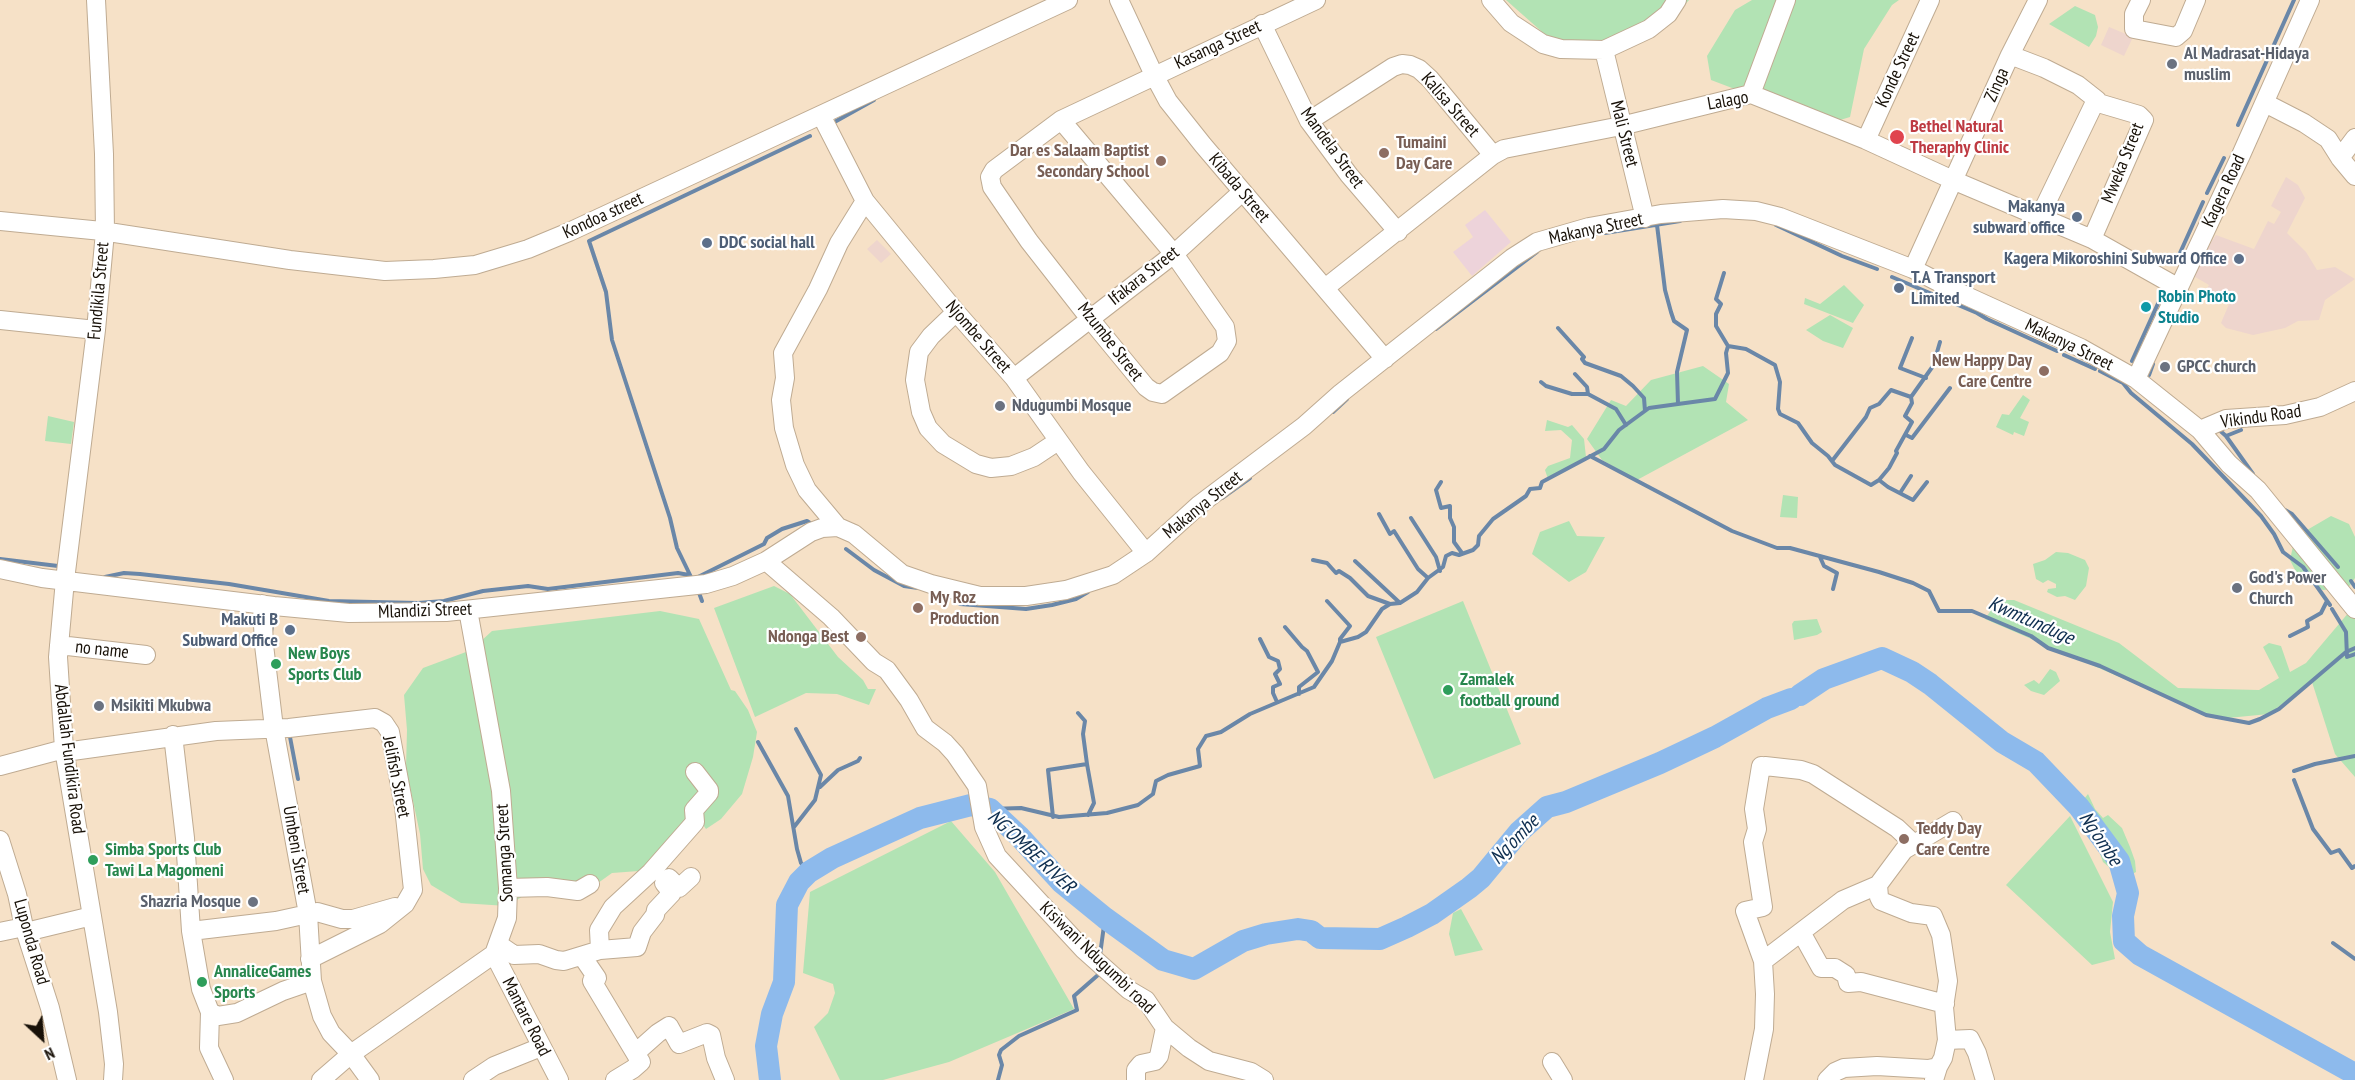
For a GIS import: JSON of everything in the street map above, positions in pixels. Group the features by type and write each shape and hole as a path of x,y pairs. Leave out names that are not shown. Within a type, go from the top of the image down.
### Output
{"street":[{"name":"Fundikila Street","path":"65,580 96,330 103,232 104,154 96,0"},
{"name":"Kibada Street","path":"1119,0 1154,75 1185,123 1385,359"},
{"name":"Kasanga Street","path":"1154,75 1316,0"},
{"path":"1491,0 1498,11 1511,23 1543,44 1562,49 1604,50 1649,29 1668,14 1677,0"},
{"path":"1751,94 1786,0"},
{"name":"Konde Street","path":"1866,140 1930,0"},
{"name":"Zinga","path":"1913,269 2037,0"},
{"path":"2141,0 2134,14 2134,29 2176,37 2183,31 2196,0"},
{"name":"Kagera Road","path":"2136,380 2265,103 2310,0"},
{"name":"Kondoa street","path":"103,232 290,260 385,271 475,265 528,249 569,232 1065,1"},
{"name":"Mandela Street","path":"1262,24 1309,121 1349,175 1398,231"},
{"name":"Mali Street","path":"1604,50 1645,218"},
{"path":"2010,55 2044,68 2078,85 2097,100 2040,216"},
{"name":"Kalisa Street","path":"1309,121 1393,67 1402,64 1410,65 1419,69 1430,79 1493,155"},
{"name":"Mzumbe Street","path":"1061,120 1174,254 1225,327 1227,341 1220,353 1162,394 1146,387 1090,319 1029,240 992,187 990,177 994,170 1061,120 1154,75"},
{"name":"Lalago","path":"1324,288 1493,155 1504,149 1621,126 1751,94 1866,140 1955,181 2092,239 2179,288"},
{"name":"Mweka Street","path":"2092,239 2144,120 2139,115 2097,103"},
{"path":"2265,103 2304,123 2328,139 2355,176"},
{"name":"Njombe Street","path":"821,115 865,201 956,312 1014,378 1058,441 1146,553"},
{"path":"2340,158 2355,138"},
{"name":"Ifakara Street","path":"1014,378 1174,254 1242,192"},
{"path":"837,527 807,490 795,465 784,428 781,400 785,378 783,353 818,289 839,243 865,201"},
{"name":"Makanya Street","path":"837,527 854,534 881,559 902,574 980,596 1045,595 1091,583 1113,575 1146,553 1199,505 1304,426 1341,393 1512,258 1537,242 1589,227 1701,210 1756,211 1799,223 1913,269 1960,294 2081,348 2136,380 2200,430 2229,464 2258,490 2355,609"},
{"path":"0,221 103,232"},
{"path":"956,312 931,336 919,352 915,380 921,412 928,428 943,444 976,464 992,468 1011,466 1034,457 1058,441"},
{"path":"0,320 96,330"},
{"name":"Vikindu Road","path":"2200,430 2226,419 2285,415 2320,407 2355,391"},
{"name":"Mlandizi Street","path":"0,569 65,580 349,613 468,610 706,584 733,576 766,561 811,532 822,528 837,527"},
{"name":"Kisiwani Ndugumbi road","path":"766,561 831,617 874,662 887,670 909,700 925,728 955,754 977,786 984,827 997,856 1083,949 1129,990 1146,1000 1165,1028 1189,1048 1209,1061 1256,1077"},
{"name":"Abdallah Fundikira Road","path":"65,580 58,679 64,750 108,1012 114,1064 113,1080"},
{"name":"Umbeni Street","path":"262,604 264,645 274,728 308,914 312,981 326,1025 370,1080"},
{"name":"Somanga Street","path":"468,610 501,791 508,888 507,918 496,949"},
{"name":"no name","path":"59,645 146,655"},
{"name":"Jelifish Street","path":"274,728 375,718 384,723 390,732 409,854 413,890 405,904"},
{"path":"0,766 64,750 173,735 274,728"},
{"path":"173,735 185,838 191,931 201,989 210,1012 209,1048 224,1080"},
{"path":"1754,1080 1764,1029 1763,961 1745,911 1763,907 1753,842 1757,829 1754,809 1763,766 1802,770 1813,774 1897,828 1914,844"},
{"path":"600,950 599,930 613,907 651,872 695,822 693,810 709,793 695,772"},
{"path":"1763,961 1844,900 1878,885 1904,850 1953,821"},
{"name":"Luponda Road","path":"0,840 50,1008 67,1080"},
{"path":"321,1080 351,1054 496,949 514,955 539,954 564,961 600,950 637,947 642,932 656,915 656,910 672,893 664,884 669,878 679,888 691,877"},
{"path":"508,888 547,887 578,891 590,884"},
{"path":"1827,1080 1839,1070 1854,1074 1870,1066 1928,1069 1936,1073 1944,1058 1947,1040 1945,1004 1948,981 1941,934 1933,916 1911,913 1886,903 1879,897 1878,885"},
{"path":"191,931 276,921 317,912 342,919 353,919 405,904"},
{"path":"310,960 381,924 405,904"},
{"path":"0,932 25,930 92,916"},
{"path":"1801,932 1821,968 1834,968 1846,975 1848,982 1861,982 1945,1004"},
{"name":"Mantare Road","path":"496,949 541,1047 559,1080"},
{"path":"582,956 597,978 592,981 641,1062 615,1080"},
{"path":"210,1012 218,1016 237,1013 283,991 312,981"},
{"path":"637,1056 640,1049 669,1026 680,1044 707,1032 711,1035 716,1058 725,1080"},
{"path":"1136,1080 1136,1070 1141,1064 1155,1061 1159,1056 1165,1028"},
{"path":"1947,1040 1970,1039 1985,1080"},
{"path":"473,1080 495,1066 541,1047"},
{"path":"1552,1062 1563,1080"}],"shaded area":[{"path":"2109,27 2133,37 2124,56 2101,45"},
{"path":"2286,177 2298,185 2305,198 2287,233 2306,252 2317,270 2335,267 2355,279 2325,300 2319,320 2298,321 2285,328 2253,335 2226,328 2221,323 2232,297 2217,292 2211,304 2201,298 2209,285 2190,274 2216,235 2254,249 2268,221 2274,224 2281,212 2271,206"},
{"path":"1485,210 1511,242 1472,276 1453,252 1473,237 1465,225"},
{"path":"877,240 891,254 881,263 867,249"}],"green space":[{"path":"1506,0 1689,0 1667,25 1581,49 1549,38"},
{"path":"1752,0 1899,0 1892,5 1864,49 1850,117 1827,124 1711,80 1707,56 1735,10"},
{"path":"2075,6 2095,15 2098,27 2096,36 2089,47 2049,24"},
{"path":"1844,285 1864,305 1853,323 1804,304 1805,298 1820,304"},
{"path":"1830,315 1853,328 1843,348 1823,341 1806,330"},
{"path":"1703,366 1729,384 1726,402 1748,420 1637,480 1602,460 1587,439 1611,400 1626,406 1651,380"},
{"path":"2023,395 2030,400 2020,418 2029,422 2024,436 2014,432 2013,435 1996,427 2002,414 2009,415"},
{"path":"48,416 74,422 71,444 45,441"},
{"path":"1547,420 1568,427 1572,425 1584,439 1586,457 1548,479 1545,470 1548,466 1570,458 1572,440 1561,430 1545,431"},
{"path":"1783,495 1798,497 1797,518 1780,517"},
{"path":"2331,516 2349,524 2355,537 2355,578 2348,588 2323,590 2297,574 2290,560 2295,537"},
{"path":"1569,521 1577,536 1605,537 1586,572 1569,582 1532,554 1540,532"},
{"path":"2056,552 2068,553 2085,560 2089,568 2086,586 2075,600 2065,596 2057,597 2047,592 2048,589 2056,588 2056,584 2048,580 2043,583 2036,579 2033,564 2045,560"},
{"path":"774,586 790,594 838,657 863,680 868,689 876,689 869,705 837,694 806,693 755,717 714,608"},
{"path":"1998,600 2014,600 2119,643 2178,688 2259,690 2279,678 2263,647 2269,643 2281,646 2290,672 2306,663 2355,605 2355,777 2335,754 2312,682 2269,714 2217,719 1985,619"},
{"name":"Zamalek football ground","path":"1463,601 1521,744 1434,779 1376,637"},
{"path":"660,611 699,619 731,690 735,691 748,710 757,732 753,757 742,794 721,819 706,829 697,816 652,870 612,873 591,888 525,895 507,906 461,903 431,885 423,869 420,834 406,768 407,730 404,695 423,668 466,652 482,653 480,642 492,631"},
{"path":"1817,619 1822,632 1794,640 1792,624 1794,621"},
{"path":"2050,669 2056,672 2060,681 2044,695 2031,691 2024,685 2034,680 2039,684"},
{"path":"2088,794 2095,809 2103,818 2108,815 2122,828 2130,847 2136,872 2123,879 2103,862 2097,845 2102,842 2075,810"},
{"path":"2070,816 2113,902 2110,932 2115,959 2092,965 2006,885"},
{"path":"951,821 995,872 1074,1009 949,1062 883,1080 840,1080 814,1027 828,1013 835,993 833,984 803,973 810,892"},
{"path":"1461,909 1483,950 1455,956 1449,934 1453,913"}],"waterway":[{"path":"2238,125 2294,0"},
{"path":"831,124 874,100"},
{"path":"691,577 677,548 670,518 612,340 606,292 589,241 810,136"},
{"path":"2207,193 2224,158"},
{"path":"2175,264 2203,202"},
{"path":"1605,233 1680,221"},
{"path":"990,809 1021,808 1059,817 1107,813 1138,805 1153,794 1156,781 1168,775 1200,766 1198,749 1206,736 1221,732 1250,714 1314,687 1332,661 1340,642 1366,632 1382,609 1390,604 1400,603 1417,592 1428,578 1443,567 1446,556 1452,553 1459,555 1473,550 1478,545 1479,536 1493,519 1526,496 1530,489 1540,488 1542,482 1604,449 1619,430 1649,408 1678,404 1677,372 1687,330 1674,321 1671,312 1665,290 1657,225"},
{"path":"1776,225 1842,256 1877,269"},
{"path":"1436,329 1537,252"},
{"path":"1724,273 1716,299 1721,304 1716,314 1716,326 1728,346"},
{"path":"1892,277 1977,313 2057,351"},
{"path":"2132,361 2165,288"},
{"path":"1558,328 1584,357 1582,359 1585,363 1621,376 1633,386 1644,398 1645,411"},
{"path":"1912,338 1900,368 1926,378"},
{"path":"1832,461 1866,417 1870,408 1879,404 1891,390 1911,397 1933,366 1940,342"},
{"path":"1678,404 1715,399 1728,373 1726,353 1728,346 1746,349 1775,365 1780,382 1778,409 1780,414 1798,423 1812,443 1835,465 1871,485 1879,480 1889,468 1912,422 1905,416 1912,403 1911,397"},
{"path":"2064,355 2095,369"},
{"path":"2149,375 2153,364"},
{"path":"2100,371 2123,383 2131,393 2192,444 2261,516 2283,552 2303,567 2330,605"},
{"path":"1575,374 1587,387 1588,394 1616,409 1626,425"},
{"path":"1541,382 1546,386 1572,394 1588,394"},
{"path":"1906,435 1912,438 1950,388"},
{"path":"1333,412 1347,399"},
{"path":"2217,428 2226,436 2253,474"},
{"path":"2226,436 2241,430"},
{"name":"Kwmtunduge","path":"1590,456 1732,531 1777,548 1790,548 1913,583 1929,591 1939,611 1972,611 2031,636 2048,648 2100,666 2206,715 2249,723 2260,719 2279,709 2346,652 2355,648"},
{"path":"1900,493 1911,476"},
{"path":"1222,498 1250,478"},
{"path":"1879,480 1913,500 1927,482"},
{"path":"1441,482 1436,490 1441,508 1450,506 1454,542 1462,553"},
{"path":"2285,510 2292,514 2338,567"},
{"path":"1379,514 1390,534 1394,531 1418,569 1428,578"},
{"path":"1411,518 1436,557 1440,571"},
{"path":"698,577 764,544 767,538 782,529 807,521 810,523"},
{"path":"846,549 874,570 904,586 918,588"},
{"path":"1820,557 1824,566 1837,573 1833,589"},
{"path":"0,559 58,566"},
{"path":"1313,560 1327,563 1336,573 1339,571 1350,578 1368,596 1390,604"},
{"path":"1355,561 1400,603"},
{"path":"105,577 124,573 140,574 229,584 329,601 418,603 444,601 483,591 528,586 548,589 678,573 689,575"},
{"path":"2351,581 2355,587"},
{"path":"698,590 702,601"},
{"path":"951,596 960,604 1026,609 1076,599 1088,592"},
{"path":"1327,601 1350,626 1340,642"},
{"path":"2290,636 2308,627 2307,621 2321,613 2327,601"},
{"path":"2332,609 2346,632 2347,657 2355,654"},
{"path":"271,632 273,621"},
{"path":"1285,627 1307,651 1318,672 1299,687 1299,694"},
{"path":"1260,639 1269,657 1278,661 1280,669 1275,674 1280,684 1273,687 1277,702"},
{"name":"Ng'ombe","path":"1800,695 1824,679 1882,658 1912,672 1930,684 2002,742 2036,762 2079,807 2119,861 2128,893 2123,916 2124,941 2140,955 2355,1074"},
{"name":"NG'OMBE RIVER","path":"770,1080 766,1046 772,1014 784,982 787,905 799,882 809,872 832,858 920,818 971,805 990,809 1019,836 1062,883 1105,918 1163,960 1194,969 1243,941 1266,934 1298,929 1311,931 1320,938 1380,939 1407,927 1432,914 1481,878 1519,832 1547,807 1566,802 1660,763 1715,737 1767,708 1791,699"},
{"path":"1053,817 1048,770 1087,764 1083,734 1085,721 1078,713"},
{"path":"794,827 815,800 821,775 796,729"},
{"path":"290,737 298,779"},
{"path":"758,742 788,796 797,849 801,863 809,872"},
{"path":"2294,771 2355,756"},
{"path":"820,787 838,770 860,758"},
{"path":"1087,764 1094,803 1088,815"},
{"path":"2294,780 2313,829 2331,853 2339,850 2352,868 2355,866"},
{"path":"1100,955 1105,918"},
{"path":"2333,943 2355,959"},
{"path":"998,1080 1002,1065 999,1055 1001,1050 1019,1036 1077,1010 1074,996 1098,975 1098,972"}],"place":[{"name":"Al Madrasat-Hidaya muslim","path":"2172,64"},
{"name":"Bethel Natural Theraphy Clinic","path":"1897,137"},
{"name":"Tumaini Day Care","path":"1384,153"},
{"name":"Dar es Salaam Baptist Secondary School","path":"1161,161"},
{"name":"Makanya subward office","path":"2077,217"},
{"name":"DDC social hall","path":"707,243"},
{"name":"Kagera Mikoroshini Subward Office","path":"2239,259"},
{"name":"T.A Transport Limited","path":"1899,288"},
{"name":"Robin Photo Studio","path":"2146,307"},
{"name":"GPCC church","path":"2165,367"},
{"name":"New Happy Day Care Centre","path":"2044,371"},
{"name":"Ndugumbi Mosque","path":"1000,406"},
{"name":"God's Power Church","path":"2237,588"},
{"name":"My Roz Production","path":"918,608"},
{"name":"Makuti B Subward Office","path":"290,630"},
{"name":"Ndonga Best","path":"861,637"},
{"name":"New Boys Sports Club","path":"276,664"},
{"name":"Zamalek football ground","path":"1448,690"},
{"name":"Msikiti Mkubwa","path":"99,706"},
{"name":"Teddy Day Care Centre","path":"1904,839"},
{"name":"Simba Sports Club Tawi La Magomeni","path":"93,860"},
{"name":"Shazria Mosque","path":"253,902"},
{"name":"AnnaliceGames Sports","path":"202,982"}]}
